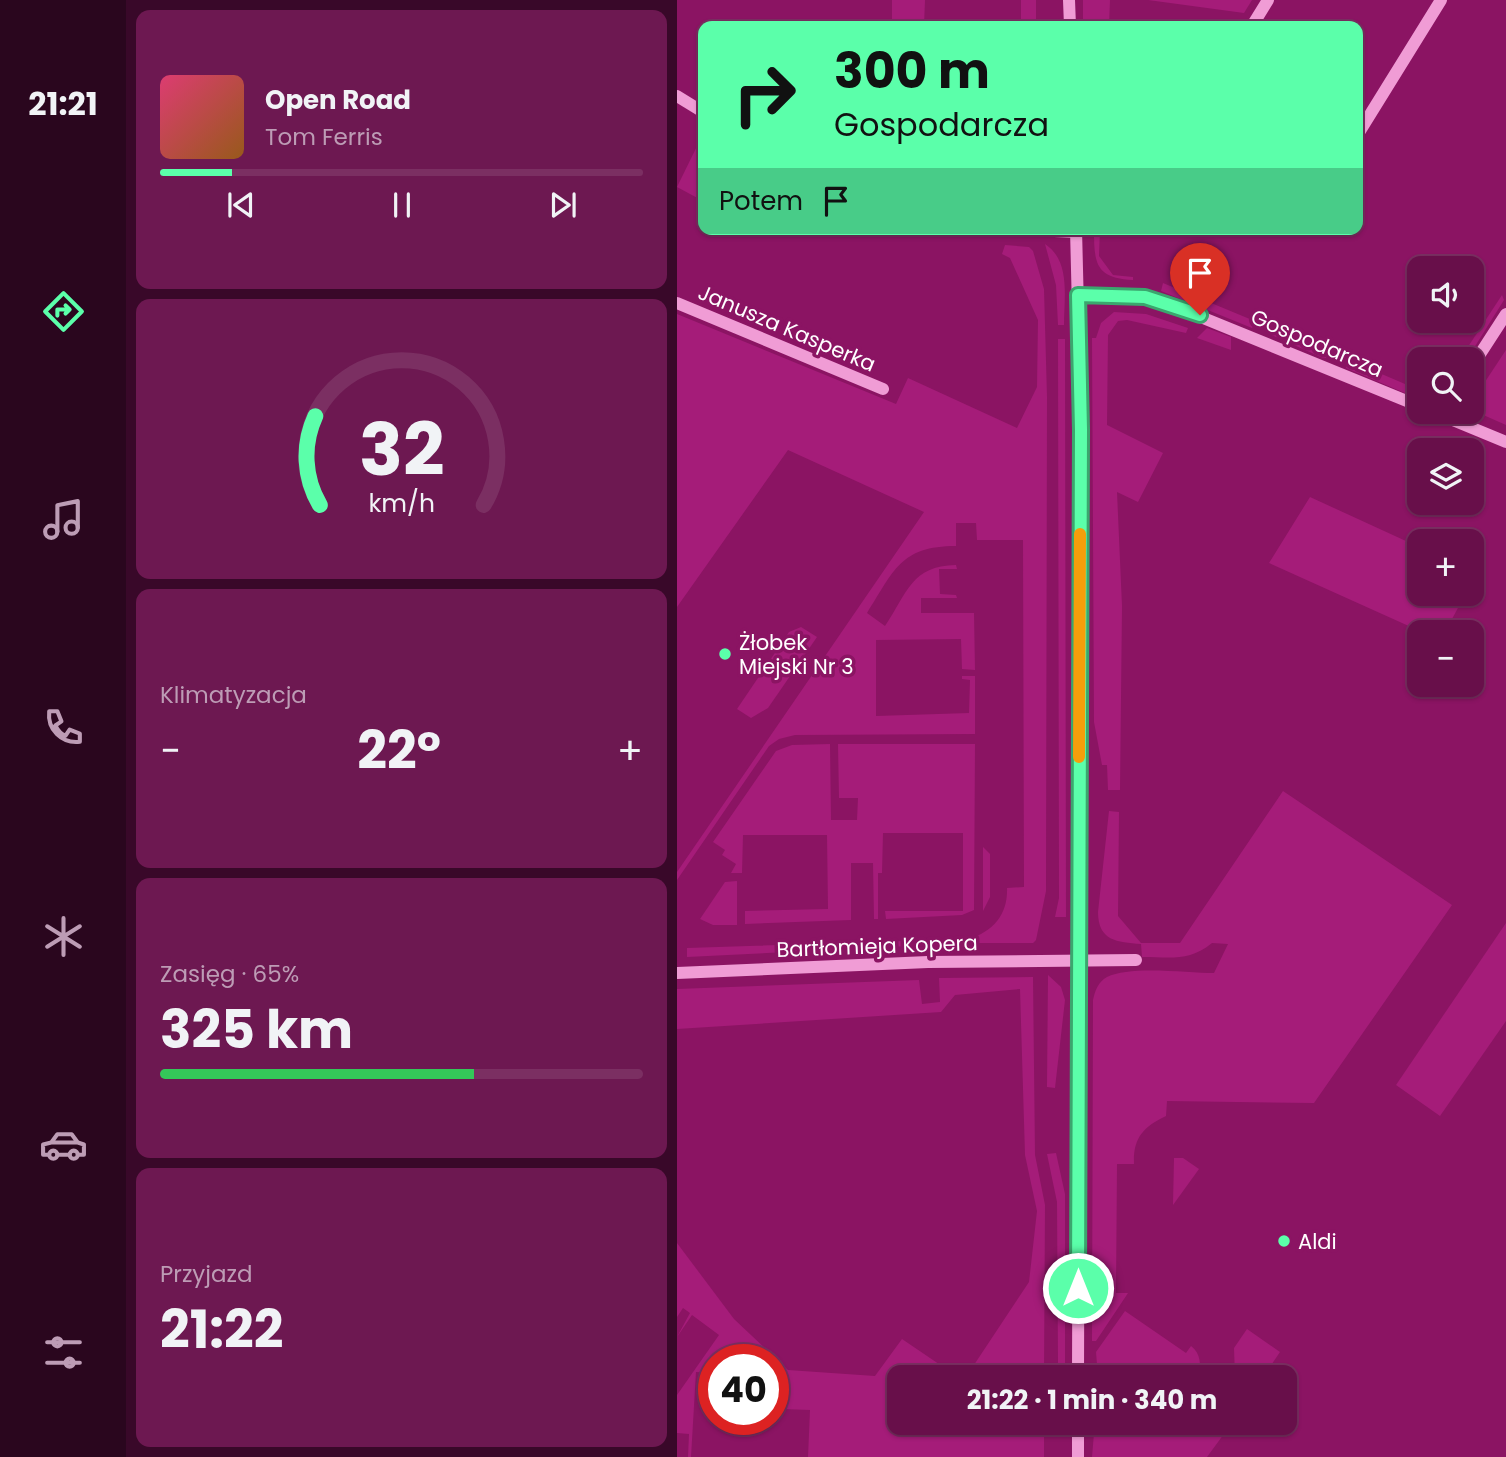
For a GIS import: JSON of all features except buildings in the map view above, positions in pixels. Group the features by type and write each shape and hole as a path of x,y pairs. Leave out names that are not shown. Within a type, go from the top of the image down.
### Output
{"street":[{"path":"1069,0 1070,21"},
{"path":"1255,21 1268,0"},
{"path":"1363,126 1441,0"},
{"path":"677,96 698,109"},
{"path":"1076,235 1081,430 1078,1365"},
{"name":"Gospodarcza","path":"1078,295 1139,296 1164,302 1407,402"},
{"name":"Janusza Kasperka","path":"677,303 883,389"},
{"path":"1484,349 1506,314"},
{"path":"1464,424 1506,442"},
{"name":"Bartłomieja Kopera","path":"677,973 928,962 1136,960"},
{"path":"1078,1435 1078,1457"}],"shaded area":[{"path":"892,0 925,0 924,21 892,21"},
{"path":"1021,0 1036,0 1036,21 1021,21"},
{"path":"1083,0 1110,0 1109,21 1083,21"},
{"path":"1148,0 1252,0 1244,13"},
{"path":"698,144 698,198 677,187"},
{"path":"1094,235 1100,235 1099,256 1113,275 1133,277 1133,280 1120,279 1104,272 1096,260"},
{"path":"1045,244 1059,260 1062,270 1065,292 1064,325 1058,325 1056,285"},
{"path":"1005,245 1029,247 1033,251 1044,289 1047,397 1046,891 1036,940 1033,943 970,943 687,957 687,948 969,939 986,931 998,920 1005,906 1007,888 1024,887 1023,540 977,540 976,523 956,523 956,546 937,547 910,556 892,573 867,613 885,626 912,583 920,576 929,570 956,565 957,569 939,569 940,594 956,595 957,598 921,598 921,613 974,613 975,670 962,669 961,639 876,640 876,716 969,713 970,680 962,679 962,676 975,676 975,734 795,735 779,739 769,746 677,880 677,872 924,512 788,450 677,607 677,314 896,404 908,378 1017,428 1037,387 1038,320 1010,258 1002,254"},
{"path":"1163,283 1257,322 1252,328 1161,291"},
{"path":"1502,295 1504,300 1484,332 1484,322"},
{"path":"1114,312 1146,314 1188,328 1186,333 1127,320 1118,321 1108,335 1107,425 1163,453 1138,502 1117,492 1122,606 1120,790 1108,790 1107,765 1102,765 1094,722 1092,338 1096,338 1101,323"},
{"path":"1269,327 1335,354 1332,358 1323,358 1267,333"},
{"path":"1207,328 1231,337 1231,350 1197,338"},
{"path":"1477,333 1483,333 1475,347 1468,347"},
{"path":"1058,339 1065,339 1066,917 1055,917 1059,898"},
{"path":"1506,350 1506,425 1484,415 1484,383"},
{"path":"1349,360 1407,385 1407,394 1346,368"},
{"path":"1310,497 1407,541 1407,606 1459,606 1451,620 1407,620 1407,625 1269,563"},
{"path":"801,627 817,637 768,708 751,718 737,709 789,632"},
{"path":"830,744 831,820 857,820 858,798 839,798 838,744 975,744 974,910 962,915 886,919 885,911 963,911 963,833 883,833 882,873 878,873 878,919 874,919 873,863 851,863 851,920 745,924 745,911 828,909 827,835 743,835 742,873 731,873 736,864 722,855 725,850 713,842 776,751 792,745"},
{"path":"1283,791 1452,905 1314,1103 1167,1101 1166,1116 1151,1124 1141,1134 1135,1147 1134,1164 1117,1164 1116,1293 1128,1293 1096,1341 1092,1341 1095,993 1104,979 1117,973 1144,970 1214,973 1228,944 1212,943 1187,956 1142,957 1141,944 1117,941 1105,934 1101,929 1098,912 1109,811 1119,812 1118,916 1141,943 1180,943"},
{"path":"983,847 990,854 990,897 983,911"},
{"path":"737,881 737,925 713,925 700,919 725,882"},
{"path":"1506,923 1506,1021 1440,1116 1396,1085"},
{"path":"1048,975 1061,987 1065,1000 1055,1088 1047,1087"},
{"path":"1033,977 1035,1155 1045,1205 1044,1365 974,1365 1029,1282 1037,1211 1025,1155 1020,989 955,995 941,1012 677,1029 677,989 919,980 922,1004 940,1002 939,978"},
{"path":"1056,1153 1065,1194 1065,1364 1058,1363 1057,1202 1047,1154"},
{"path":"1174,1158 1183,1158 1199,1169 1173,1205"},
{"path":"677,1243 734,1319 760,1344 713,1344 719,1335 692,1315 677,1337 690,1313 683,1308 677,1317"},
{"path":"1125,1311 1186,1353 1191,1346 1197,1352 1200,1365 1097,1365 1096,1352"},
{"path":"1247,1329 1280,1352 1271,1365 1235,1365 1234,1348"},
{"path":"902,1339 940,1365 887,1365 887,1435 1044,1435 1044,1457 808,1457 810,1410 789,1409 789,1370 875,1376"},
{"path":"698,1365 691,1457 688,1457 689,1434 677,1433 677,1395"},
{"path":"1094,1435 1223,1435 1207,1457 1092,1457"}],"slow traffic":[{"path":"1079,757 1080,534"}],"place":[{"name":"Żłobek Miejski Nr 3","path":"725,654"},
{"name":"Aldi","path":"1284,1241"}],"route":[{"path":"1078,1288 1081,430 1078,295 1145,297 1200,315"}]}
